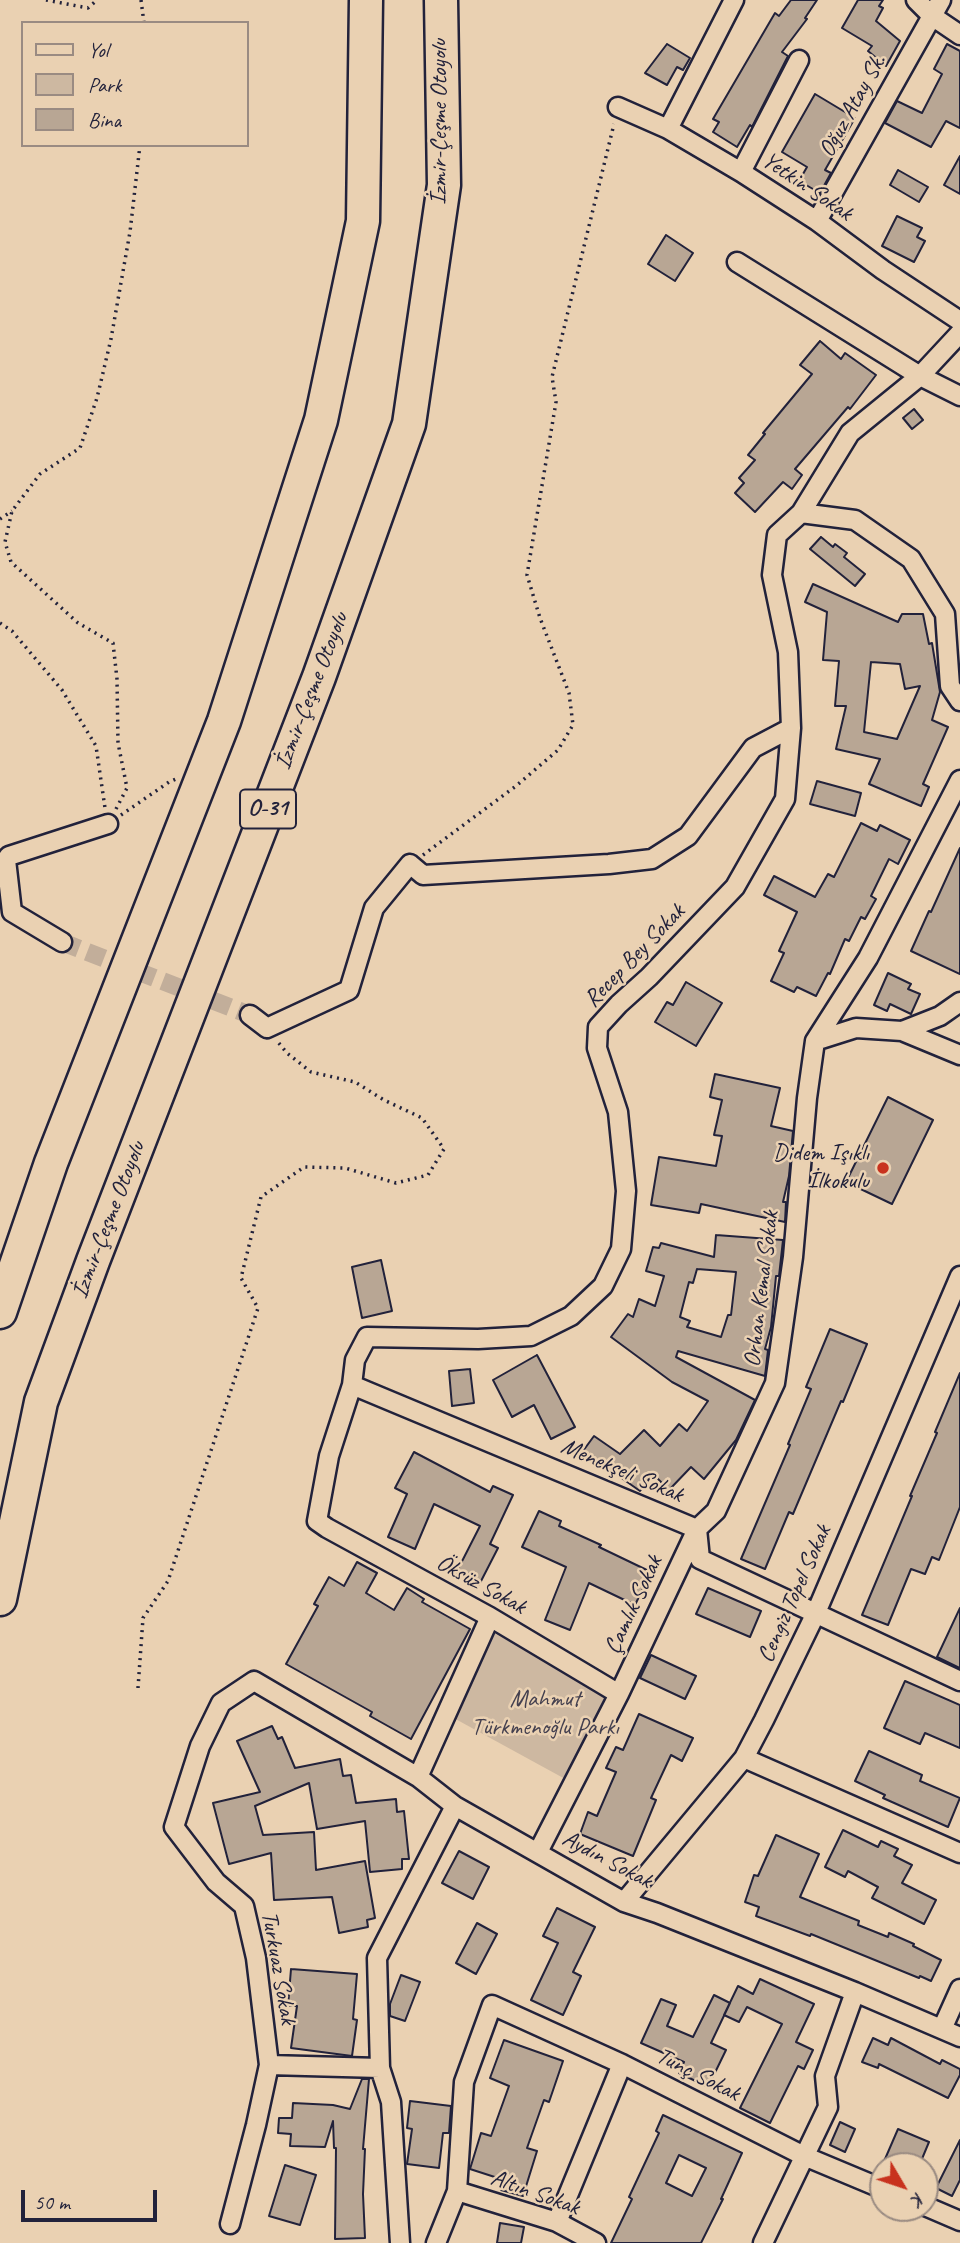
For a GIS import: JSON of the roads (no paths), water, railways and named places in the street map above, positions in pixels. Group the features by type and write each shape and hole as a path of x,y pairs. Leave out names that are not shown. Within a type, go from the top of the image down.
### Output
{"highway":[{"path":"0,1312 51,1163 229,708 324,406 362,220 366,0"},
{"name":"İzmir-Çeşme Otoyolu","path":"0,1599 41,1402 318,677 410,424 444,186 441,0"}],"street":[{"path":"668,129 734,0"},
{"path":"916,0 936,8 960,35"},
{"name":"Oğuz Atay Sk.","path":"817,221 936,8"},
{"path":"741,172 799,60"},
{"name":"Yetkin Sokak","path":"618,107 668,129 741,172 817,221 883,270 960,321"},
{"path":"737,262 920,376 960,396"},
{"name":"Recep Bey Sokak","path":"317,1521 329,1456 352,1385 355,1360 367,1337 478,1339 531,1336 571,1316 603,1286 621,1249 626,1191 618,1112 597,1048 598,1027 735,887 785,799 791,727 788,652 772,575 777,536 801,513 850,433 920,376 960,333"},
{"path":"801,513 855,520 911,559 945,614 950,686 960,701"},
{"path":"250,1015 267,1028 349,990 374,908 410,864 424,875 652,859 688,836 753,748 791,727"},
{"name":"Orhan Kemal Sokak","path":"697,1529 716,1511 775,1383 793,1257 807,1098 815,1041 868,958 960,780"},
{"path":"62,942 12,912 6,860 9,856 108,824"},
{"path":"902,1031 940,1016 960,1002"},
{"path":"815,1041 856,1028 902,1031 960,1055"},
{"name":"Cengiz Topel Sokak","path":"624,1902 744,1758 815,1615 960,1276"},
{"name":"Menekşeli Sokak","path":"352,1385 697,1529 700,1559 960,1681"},
{"name":"Öksüz Sokak","path":"317,1521 490,1617 619,1694"},
{"name":"Çamlık Sokak","path":"538,1852 619,1694 697,1529"},
{"path":"418,1777 490,1617"},
{"name":"Aydın Sokak","path":"254,1681 418,1777 455,1806 624,1902 855,1992 960,2037"},
{"name":"Turkuaz Sokak","path":"230,2224 269,2065 256,1958 244,1906 216,1882 174,1827 200,1746 221,1703 254,1681"},
{"path":"744,1758 960,1853"},
{"path":"400,2243 391,2102 380,2068 377,1958 455,1806"},
{"path":"942,2029 960,1989"},
{"path":"763,2243 828,2107 825,2076 855,1992"},
{"name":"Tunç Sokak","path":"457,2191 464,2082 492,2004 622,2064 804,2156 869,2183"},
{"path":"557,2222 622,2064"},
{"path":"269,2065 380,2068"},
{"path":"436,2243 457,2191"},
{"name":"Altın Sokak","path":"457,2191 557,2222 596,2243"},
{"path":"939,2212 960,2221"}],"tunnel":[{"path":"62,942 250,1015"}],"place":[{"name":"Didem Işıklı İlkokulu","path":"883,1168"}],"park label":[{"name":"Mahmut Türkmenoğlu Parkı","path":"545,1714"}]}
